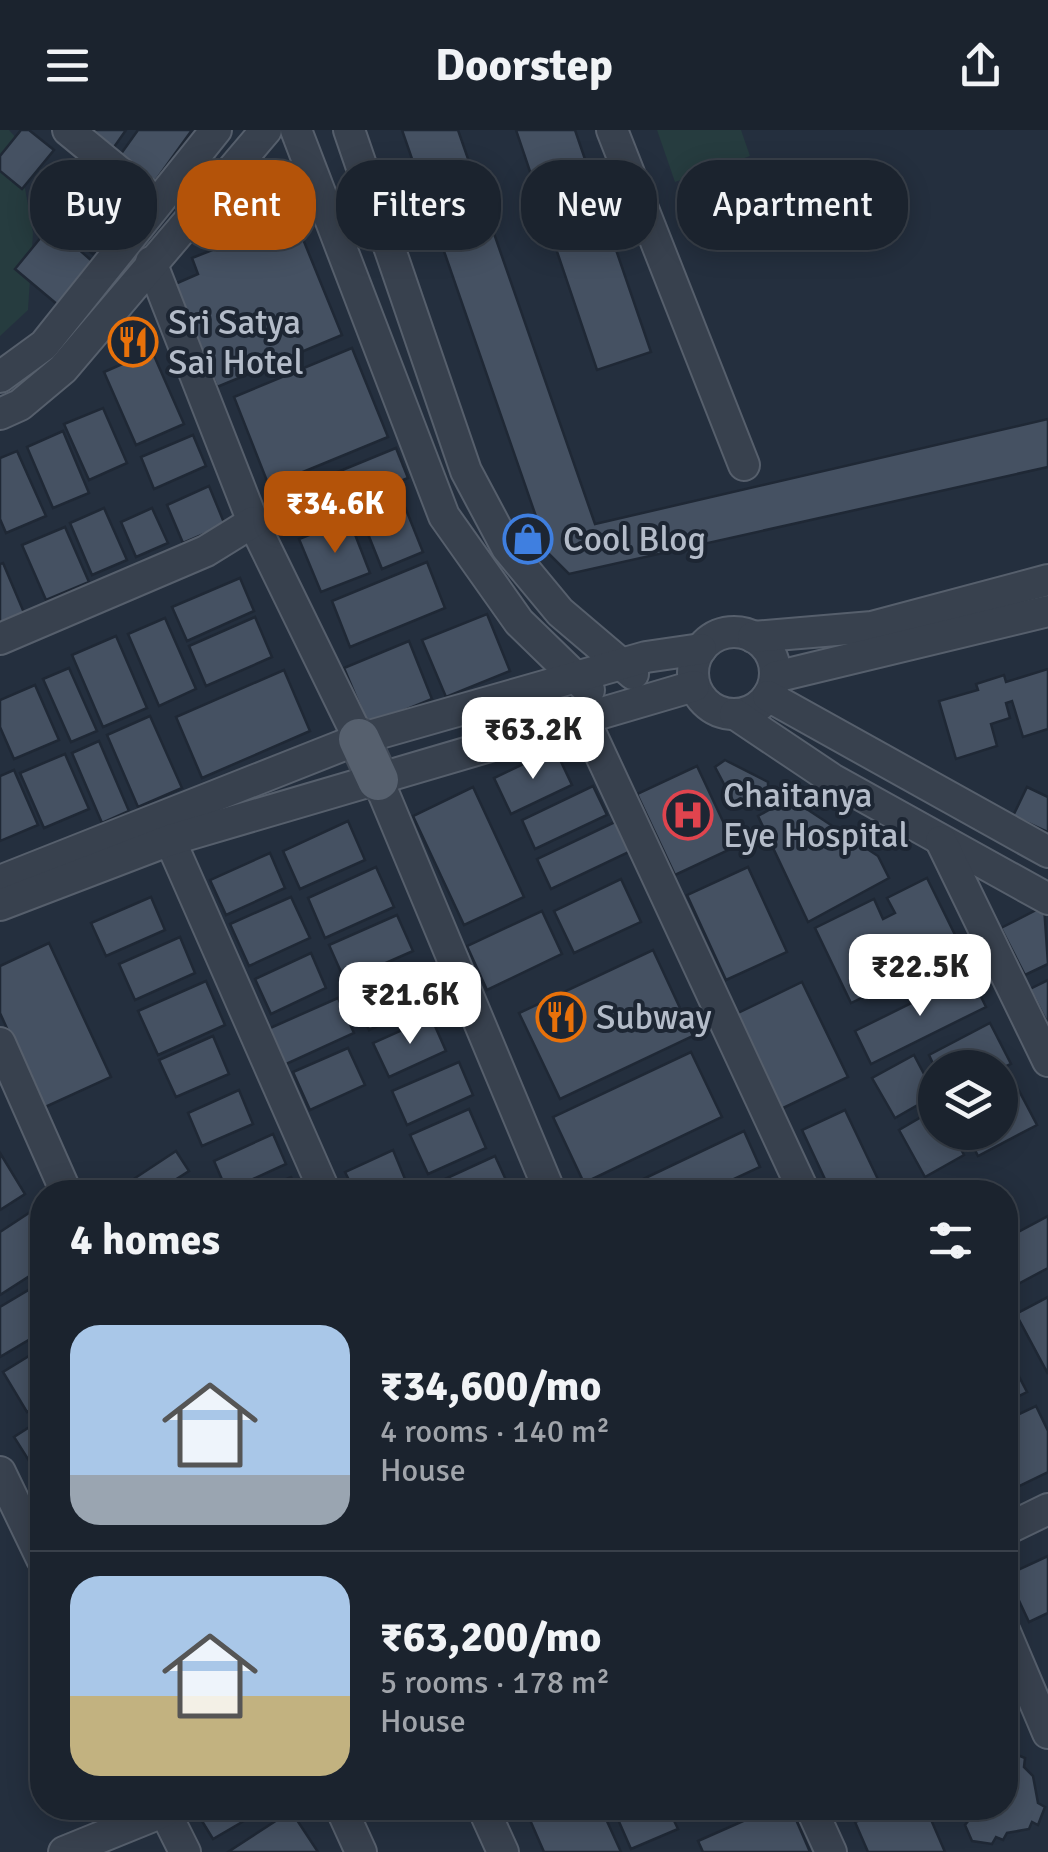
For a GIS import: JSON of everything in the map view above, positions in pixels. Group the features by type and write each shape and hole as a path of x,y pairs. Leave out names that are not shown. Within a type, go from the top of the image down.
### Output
{"main road":[{"path":"358,739 378,780"}],"street":[{"path":"68,130 105,160"},
{"path":"157,201 216,130"},
{"path":"0,414 20,405 63,369 266,130"},
{"path":"296,130 444,516 518,622 579,676 799,1180"},
{"path":"350,130 466,471 507,548 560,612 626,663 652,698"},
{"path":"612,130 744,465"},
{"path":"0,377 44,344 118,250"},
{"path":"151,262 253,522 358,739"},
{"path":"0,639 206,551 253,522"},
{"path":"0,881 358,739 626,663 700,649 725,633 753,637 872,627 1048,580"},
{"path":"735,714 748,712 772,686 1048,611"},
{"path":"753,637 770,653 772,686"},
{"path":"700,649 694,660 694,686 710,707 735,714 832,779 1048,899"},
{"path":"0,904 170,840 694,686"},
{"path":"772,686 1048,852"},
{"path":"378,780 545,1180"},
{"path":"170,840 320,1180"},
{"path":"942,841 1048,1061"},
{"path":"0,1043 61,1180"},
{"path":"0,1472 30,1534"},
{"path":"1018,1524 1048,1509"},
{"path":"1018,1663 1048,1733"},
{"path":"64,1852 138,1820"},
{"path":"169,1820 185,1852"},
{"path":"346,1820 361,1852"},
{"path":"489,1820 504,1852"},
{"path":"816,1820 831,1852"}],"green space":[{"path":"0,130 9,130 16,138 32,250 28,310 0,336"},
{"path":"657,130 741,130 750,156 738,160 677,160 675,182"}],"building":[{"path":"21,130 29,130 54,150 46,160 30,160 30,179 22,189 0,171 0,156"},
{"path":"83,130 126,130 112,150"},
{"path":"138,130 192,130 157,178 157,160 118,158"},
{"path":"402,130 458,130 468,160 412,160"},
{"path":"516,130 575,130 585,160 526,160"},
{"path":"31,250 79,250 101,269 58,305 15,269"},
{"path":"212,250 307,250 342,335 217,387 175,284 198,274 192,258"},
{"path":"444,250 500,250 595,524 1048,419 1048,467 569,574 549,554"},
{"path":"556,250 616,250 651,352 597,370"},
{"path":"352,348 388,437 269,486 234,397"},
{"path":"152,351 184,424 136,445 104,372"},
{"path":"103,408 127,463 89,480 64,424"},
{"path":"63,431 89,493 53,508 27,447"},
{"path":"193,435 206,466 154,489 141,457"},
{"path":"396,448 408,478 295,524 284,494"},
{"path":"17,451 46,516 6,533 0,519 0,458"},
{"path":"209,486 225,525 183,543 167,505"},
{"path":"399,492 423,552 382,569 358,509"},
{"path":"104,508 127,560 92,575 70,523"},
{"path":"152,508 168,543 136,557 121,522"},
{"path":"349,519 370,573 321,592 299,539"},
{"path":"65,527 89,582 46,600 22,545"},
{"path":"427,562 445,608 350,647 332,601"},
{"path":"3,563 25,615 0,626 0,564"},
{"path":"240,578 254,611 187,641 172,607"},
{"path":"487,614 510,671 446,697 422,640"},
{"path":"255,617 272,657 206,686 189,646"},
{"path":"165,618 196,689 159,706 128,634"},
{"path":"116,636 147,708 103,727 72,655"},
{"path":"409,641 432,699 368,725 344,668"},
{"path":"69,668 97,731 71,742 43,679"},
{"path":"1048,669 1048,729 1023,737 1012,701 1006,703 1010,718 991,724 997,746 956,759 939,701 978,690 976,684 1004,675 1006,682"},
{"path":"284,670 310,731 202,778 176,717"},
{"path":"35,685 59,740 14,759 0,727 0,700"},
{"path":"150,716 182,788 138,807 107,735"},
{"path":"99,741 129,811 102,823 72,753"},
{"path":"555,749 572,785 511,814 494,778"},
{"path":"65,754 89,809 44,828 20,773"},
{"path":"725,760 768,782 768,788 734,803 715,767"},
{"path":"697,766 735,847 675,875 637,794"},
{"path":"14,770 38,825 0,841 0,776"},
{"path":"593,786 607,815 535,849 522,820"},
{"path":"473,787 524,897 464,925 413,816"},
{"path":"1027,787 1048,797 1048,832 1013,816"},
{"path":"790,798 878,856 889,878 808,922 758,816"},
{"path":"348,821 365,860 300,889 283,851"},
{"path":"617,821 631,851 551,889 537,859"},
{"path":"270,853 285,888 226,915 210,880"},
{"path":"376,867 394,907 325,938 308,898"},
{"path":"748,867 787,952 726,980 687,895"},
{"path":"927,878 960,945 918,966 912,954 884,968 892,983 851,1003 815,928 874,899 883,919 895,913 887,898"},
{"path":"621,879 641,922 574,953 554,911"},
{"path":"151,897 165,930 106,956 91,923"},
{"path":"291,897 310,938 249,966 230,924"},
{"path":"1044,906 1048,964 1025,975 1001,928"},
{"path":"542,911 562,954 487,990 467,946"},
{"path":"397,915 413,951 345,981 329,945"},
{"path":"180,937 195,973 135,1000 119,964"},
{"path":"49,943 111,1077 43,1108 0,1013 0,966"},
{"path":"653,950 693,1036 560,1099 519,1013"},
{"path":"311,953 326,988 271,1014 255,979"},
{"path":"412,971 427,1004 369,1030 354,997"},
{"path":"970,974 986,1007 871,1064 855,1031"},
{"path":"1048,980 1048,1024 1030,989"},
{"path":"206,981 225,1025 158,1055 138,1011"},
{"path":"802,982 848,1077 781,1109 736,1014"},
{"path":"338,998 354,1033 284,1065 268,1029"},
{"path":"431,1017 446,1051 389,1077 373,1043"},
{"path":"990,1023 1004,1050 939,1050"},
{"path":"213,1036 229,1074 176,1097 159,1060"},
{"path":"348,1048 365,1085 310,1110 293,1072"},
{"path":"691,1052 722,1117 590,1180 583,1180 553,1117"},
{"path":"914,1055 918,1063 918,1105 895,1118 872,1078"},
{"path":"459,1062 473,1095 407,1125 392,1091"},
{"path":"1018,1089 1037,1125 1018,1135"},
{"path":"239,1090 253,1124 202,1146 188,1113"},
{"path":"469,1109 486,1148 428,1174 410,1135"},
{"path":"845,1110 878,1180 825,1180 802,1130"},
{"path":"918,1119 918,1150 961,1150 964,1155 925,1177 899,1130"},
{"path":"744,1131 760,1167 732,1180 641,1180"},
{"path":"273,1134 286,1164 251,1180 222,1180 214,1161"},
{"path":"393,1150 405,1179 349,1180 345,1172"},
{"path":"176,1151 189,1171 175,1180 132,1180"},
{"path":"0,1153 25,1194 0,1210"},
{"path":"495,1156 506,1180 443,1180"},
{"path":"30,1212 30,1276 0,1295 0,1232"},
{"path":"1048,1216 1048,1268 1018,1284 1018,1232"},
{"path":"30,1289 30,1339 0,1357 0,1307"},
{"path":"1048,1297 1048,1374 1018,1318 1018,1313"},
{"path":"30,1355 30,1410 27,1412 3,1372"},
{"path":"1018,1375 1027,1392 1018,1396"},
{"path":"1036,1406 1048,1431 1048,1472 1018,1487 1018,1415"},
{"path":"30,1427 30,1462 14,1437"},
{"path":"1048,1556 1048,1613 1029,1622 1018,1598 1018,1570"},
{"path":"1018,1755 1025,1758 1024,1767 1033,1776 1038,1803 1045,1807 1038,1825 1032,1822 1029,1829 1007,1833 1003,1840 996,1837 992,1844 972,1841 965,1825 969,1820 1018,1820"},
{"path":"201,1820 245,1820 213,1839"},
{"path":"277,1820 297,1820 318,1852 228,1852"},
{"path":"530,1820 606,1820 621,1852 544,1852"},
{"path":"618,1820 674,1820 678,1829 631,1849"},
{"path":"746,1820 796,1820 810,1852 703,1852 698,1841"},
{"path":"931,1820 945,1852 868,1852 855,1822"}],"place":[{"name":"Sri Satya Sai Hotel","path":"133,342"},
{"name":"Cool Blog","path":"528,539"},
{"name":"Chaitanya Eye Hospital","path":"688,815"},
{"name":"Subway","path":"561,1017"}]}
